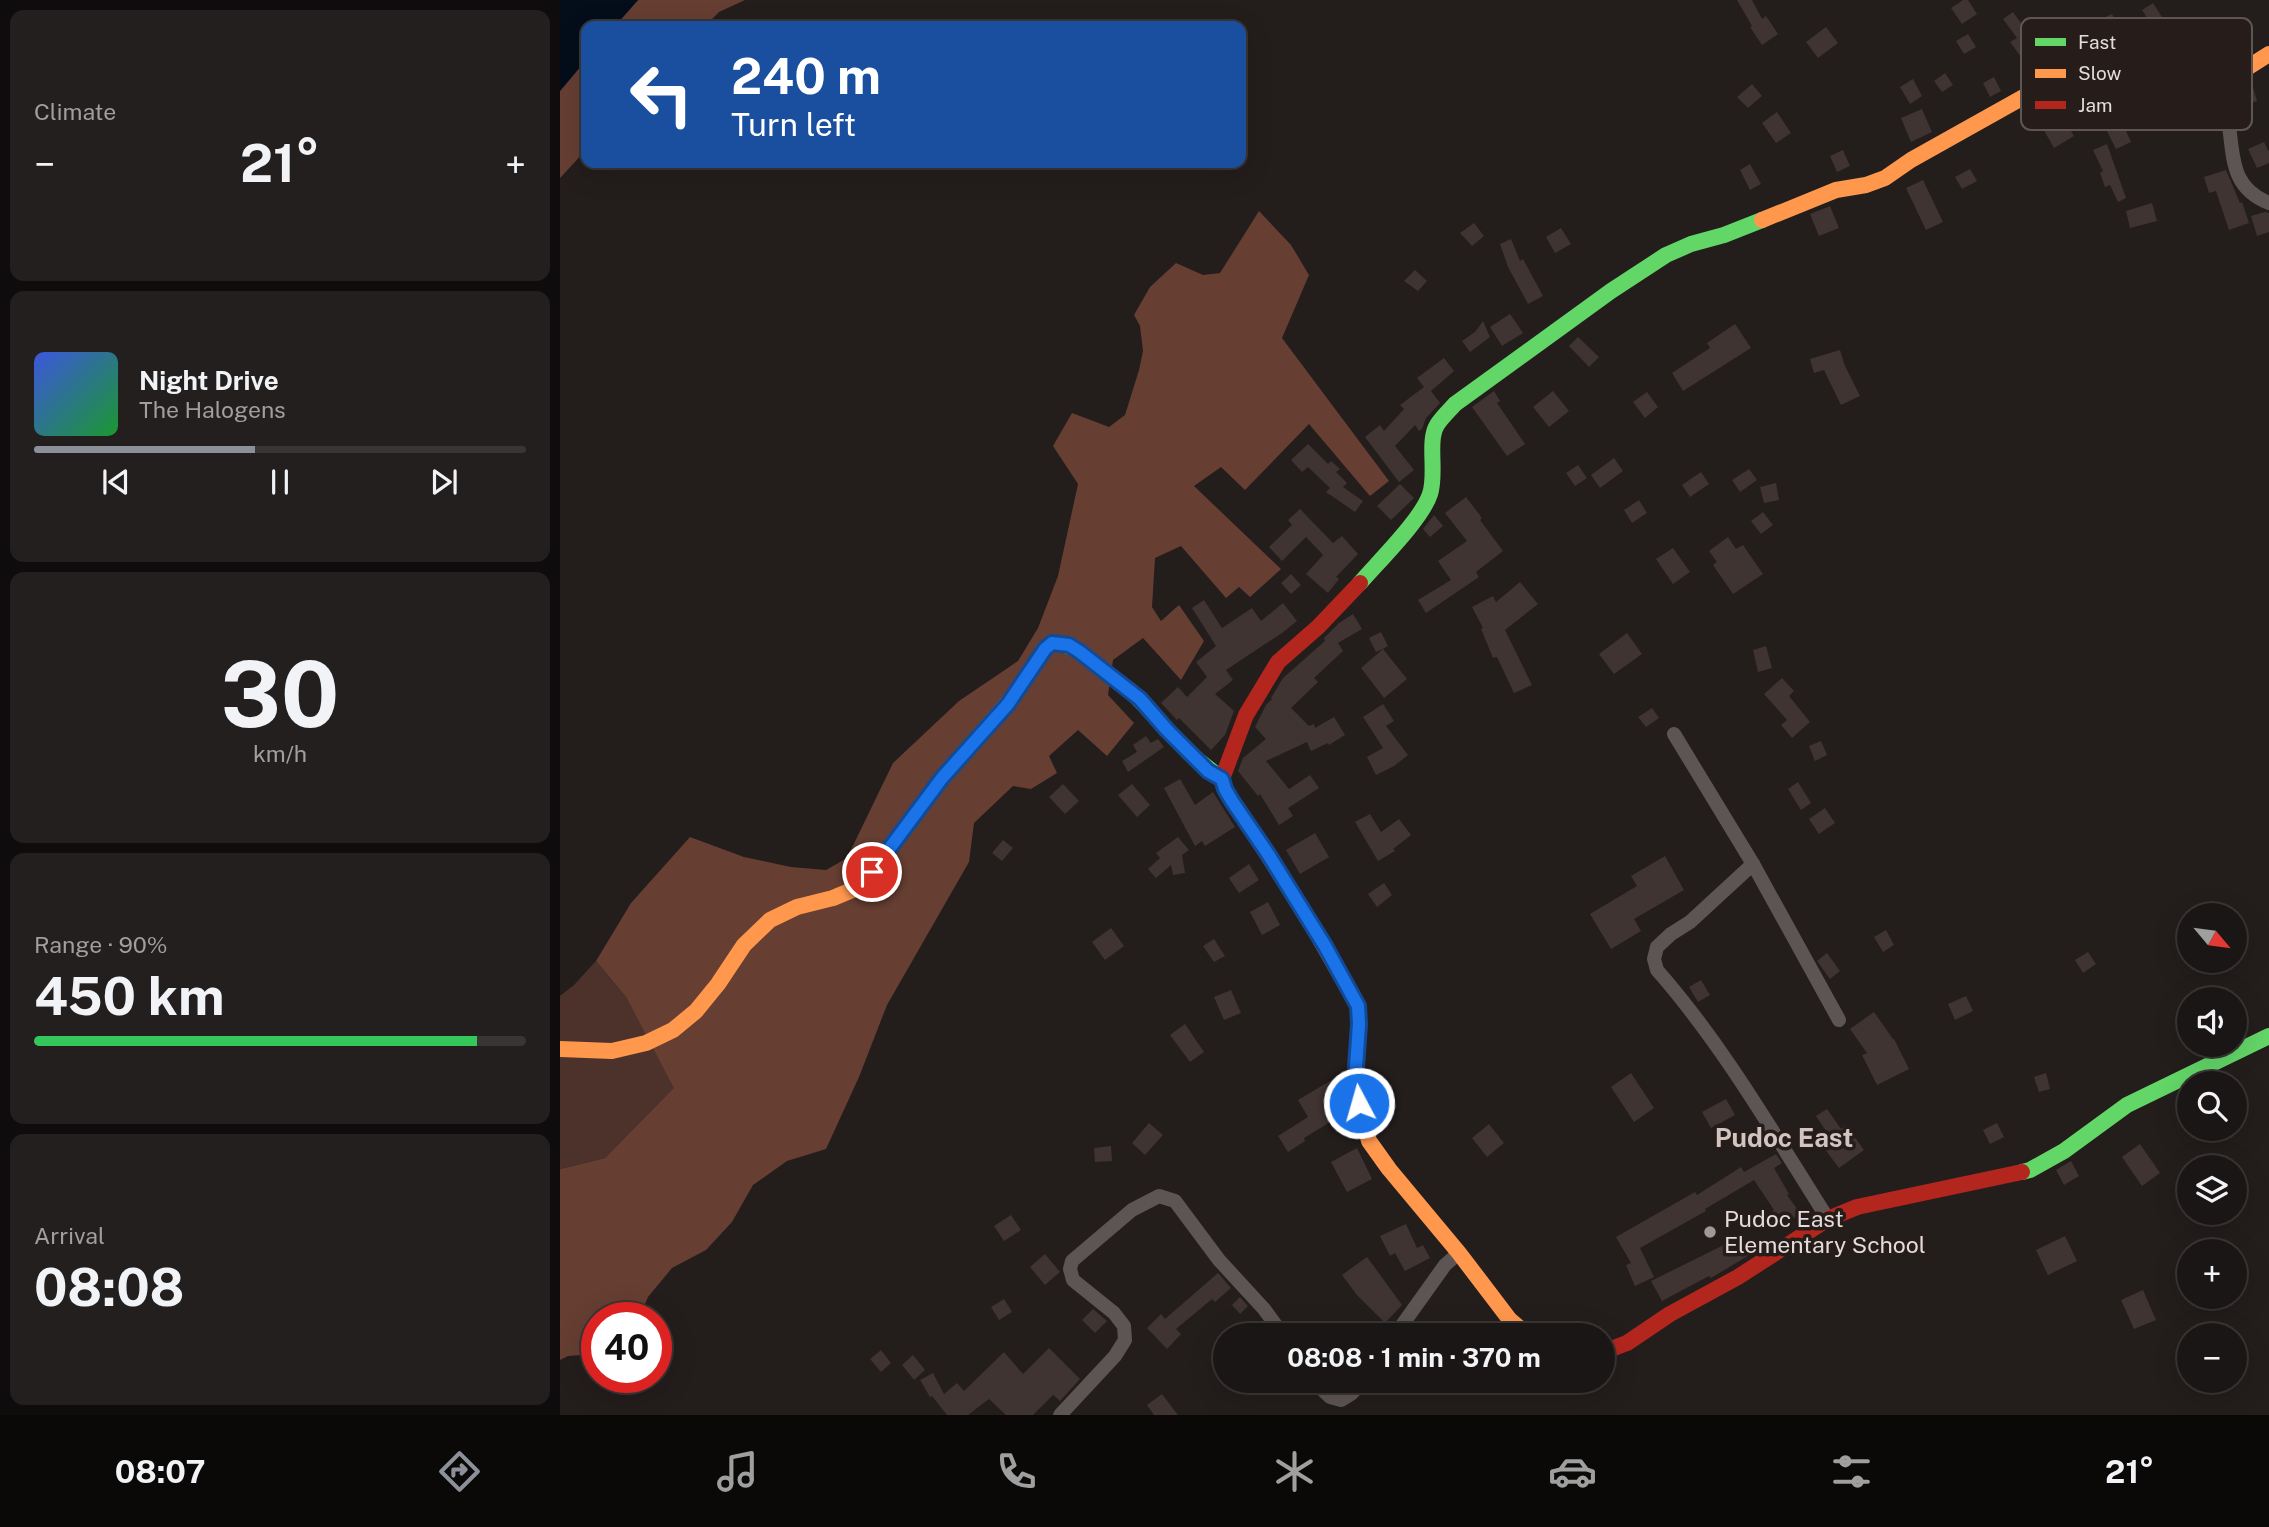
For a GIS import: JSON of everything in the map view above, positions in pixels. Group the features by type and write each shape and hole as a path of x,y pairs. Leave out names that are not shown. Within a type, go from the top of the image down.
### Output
{"street":[{"path":"2252,65 2269,54"},
{"path":"1514,1323 1369,1141 1359,1103 1356,1067 1358,1006 1325,946 1232,801 1222,779 1246,715 1278,662 1353,591 1423,509 1431,492 1434,470 1433,437 1436,426 1455,404 1611,290 1666,255 1836,190 1866,185 1885,178 1911,160 2021,98"},
{"path":"2229,130 2233,165 2239,179 2247,190 2269,203"},
{"path":"560,1049 612,1051 646,1043 673,1030 696,1011 744,945 770,920 797,907 833,898 857,888 942,778 1008,704 1045,649 1052,643 1069,645 1080,652 1140,699 1208,771 1222,779"},
{"path":"1674,734 1753,864 1839,1020"},
{"path":"1753,864 1690,922 1657,947 1654,959 1657,970 1703,1028 1745,1089 1828,1219"},
{"path":"1615,1348 1627,1343 1670,1314 1738,1276 1828,1219 1857,1207 2030,1170 2064,1151 2127,1105 2269,1036"},
{"path":"1060,1415 1115,1356 1125,1340 1124,1326 1114,1313 1073,1280 1070,1269 1072,1261 1132,1210 1159,1196 1175,1201 1219,1260 1274,1323"},
{"path":"1404,1323 1445,1265 1459,1253"},
{"path":"1327,1393 1342,1400 1352,1393"}],"shaded area":[{"path":"638,0 745,0 719,12 710,21 619,21"},
{"path":"581,66 581,155 560,178 560,91"},
{"path":"1259,211 1291,245 1309,275 1282,338 1389,481 1370,496 1309,424 1245,490 1221,467 1194,486 1281,569 1250,597 1239,587 1226,598 1181,546 1155,558 1152,607 1161,621 1179,605 1204,641 1181,680 1143,638 1113,660 1108,695 1134,723 1107,756 1078,730 1049,756 1057,773 1031,789 1013,786 974,823 969,862 887,1005 859,1077 826,1149 787,1161 753,1185 732,1222 706,1250 672,1268 646,1302 581,1302 581,1355 560,1360 560,1169 605,1158 674,1088 626,997 596,961 631,903 690,837 744,857 791,867 826,870 847,858 893,763 959,701 1018,661 1038,628 1058,576 1078,484 1053,446 1072,413 1109,427 1125,415 1143,351 1140,326 1134,315 1150,287 1176,263 1203,275 1220,273"},
{"path":"596,961 626,997 675,1088 605,1158 560,1169 560,996"}],"water":[{"path":"560,0 638,0 619,21 581,21 581,66 560,91"}],"building":[{"path":"1737,0 1752,0 1762,19 1766,16 1778,34 1762,45"},
{"path":"1963,0 1968,0 1977,14 1962,24 1951,8"},
{"path":"2153,3 2162,17 2147,18 2142,10"},
{"path":"2013,12 2021,23 2021,57 2010,42 2017,38 2003,19"},
{"path":"1826,27 1838,43 1818,58 1806,42"},
{"path":"1968,34 1976,47 1964,54 1956,41"},
{"path":"1945,73 1953,85 1942,92 1934,81"},
{"path":"1994,77 2001,91 1990,97 1983,83"},
{"path":"1913,79 1922,96 1910,104 1900,87"},
{"path":"1752,84 1762,96 1748,108 1737,97"},
{"path":"2252,84 2257,101 2252,103"},
{"path":"1922,109 1932,132 1911,142 1901,118"},
{"path":"1777,112 1791,133 1776,143 1762,123"},
{"path":"2044,130 2070,130 2074,136 2054,148"},
{"path":"2106,130 2126,130 2131,142 2116,149"},
{"path":"2264,142 2269,152 2269,163 2257,168 2248,149"},
{"path":"2107,144 2126,198 2118,202 2110,185 2105,187 2100,173 2103,171 2093,150"},
{"path":"1843,150 1850,166 1837,172 1830,156"},
{"path":"1750,164 1761,184 1750,190 1740,170"},
{"path":"1970,169 1977,181 1962,189 1955,177"},
{"path":"2226,170 2249,223 2229,230 2216,191 2209,193 2204,177"},
{"path":"1923,180 1943,222 1926,230 1906,188"},
{"path":"2152,203 2157,221 2130,228 2126,211"},
{"path":"1830,206 1839,228 1819,236 1810,214"},
{"path":"2269,213 2269,232 2257,236 2251,216"},
{"path":"1474,223 1484,236 1472,246 1460,233"},
{"path":"1561,228 1571,244 1555,253 1546,237"},
{"path":"1511,239 1520,261 1523,259 1543,296 1528,304 1508,267 1500,244"},
{"path":"1415,270 1427,281 1418,291 1404,281"},
{"path":"1510,314 1523,333 1502,346 1490,327"},
{"path":"1483,321 1490,337 1470,352 1462,341 1475,332"},
{"path":"1735,324 1751,348 1683,391 1672,373 1710,348 1707,343"},
{"path":"1578,337 1599,357 1589,367 1569,346"},
{"path":"1840,350 1860,396 1841,405 1824,370 1814,373 1810,359"},
{"path":"1444,358 1454,371 1431,391 1440,403 1426,418 1422,429 1419,431 1415,425 1395,446 1414,470 1399,482 1365,437 1380,425 1384,431 1404,409 1400,405 1424,387 1417,378"},
{"path":"1494,391 1500,401 1497,403 1525,444 1507,456 1472,407"},
{"path":"1553,391 1569,411 1549,427 1533,407"},
{"path":"1647,392 1658,407 1645,418 1633,402"},
{"path":"1308,444 1328,464 1331,461 1340,469 1336,472 1347,483 1343,487 1363,501 1355,512 1326,492 1330,488 1308,467 1302,472 1291,460"},
{"path":"1614,458 1623,471 1600,488 1591,475"},
{"path":"1578,465 1587,478 1575,486 1566,473"},
{"path":"1749,469 1757,480 1740,492 1732,480"},
{"path":"1701,472 1709,484 1690,497 1682,485"},
{"path":"1776,483 1779,500 1764,503 1760,487"},
{"path":"1400,484 1414,498 1391,520 1377,506"},
{"path":"1466,497 1503,551 1476,572 1479,577 1426,613 1418,600 1451,580 1438,561 1467,541 1445,513"},
{"path":"1639,500 1647,513 1632,523 1624,510"},
{"path":"1300,509 1333,543 1342,536 1358,554 1336,577 1339,579 1328,593 1306,574 1323,555 1306,537 1282,561 1269,547 1292,525 1288,520"},
{"path":"1763,512 1773,525 1761,534 1751,521"},
{"path":"1434,515 1443,526 1430,537 1423,529"},
{"path":"1728,537 1736,549 1743,545 1763,574 1733,594 1713,565 1717,562 1709,551"},
{"path":"1673,548 1690,572 1673,584 1656,559"},
{"path":"1291,574 1301,585 1291,594 1281,583"},
{"path":"1520,582 1538,604 1505,630 1532,685 1514,693 1497,657 1493,658 1481,629 1483,628 1472,607 1493,596 1496,602"},
{"path":"1204,600 1222,628 1252,608 1261,621 1283,603 1297,621 1226,670 1233,680 1215,694 1234,711 1225,735 1211,750 1161,703 1178,687 1187,697 1207,677 1196,662 1216,646 1192,608"},
{"path":"1353,614 1362,629 1338,643 1343,651 1314,678 1318,682 1291,708 1309,726 1314,724 1315,728 1334,717 1345,735 1329,745 1328,743 1311,751 1307,742 1266,761 1289,789 1310,775 1319,788 1288,808 1293,816 1279,825 1260,794 1258,796 1238,771 1243,758 1266,739 1255,727 1283,678 1325,641 1324,638 1339,623"},
{"path":"1381,632 1388,646 1376,652 1369,638"},
{"path":"1627,633 1642,654 1614,674 1599,654"},
{"path":"1766,646 1772,668 1758,672 1753,650"},
{"path":"1383,649 1407,679 1384,698 1361,668"},
{"path":"1782,678 1794,691 1789,696 1810,722 1792,738 1781,725 1787,720 1764,694"},
{"path":"1383,704 1394,721 1386,726 1408,755 1376,775 1367,757 1383,748 1363,717"},
{"path":"1652,708 1659,718 1646,727 1638,717"},
{"path":"1146,736 1151,743 1158,739 1164,747 1128,772 1122,761 1137,752 1133,745"},
{"path":"1821,741 1827,755 1815,761 1809,746"},
{"path":"1180,779 1195,805 1213,792 1235,827 1205,846 1202,841 1195,846 1164,788"},
{"path":"1798,782 1811,803 1801,810 1788,789"},
{"path":"1063,784 1079,801 1065,814 1049,797"},
{"path":"1132,784 1150,805 1137,817 1118,795"},
{"path":"1825,808 1835,823 1819,834 1809,819"},
{"path":"1370,814 1381,832 1399,819 1411,835 1393,849 1395,851 1378,861 1355,822"},
{"path":"1315,833 1329,857 1300,874 1286,850"},
{"path":"1178,837 1189,850 1182,855 1185,873 1173,875 1171,865 1156,878 1148,869 1160,858 1156,853"},
{"path":"1003,840 1013,848 1002,861 992,853"},
{"path":"1665,856 1684,890 1634,919 1641,931 1611,949 1590,914 1637,886 1631,876"},
{"path":"1249,864 1259,880 1239,893 1229,878"},
{"path":"1384,883 1392,895 1377,907 1368,894"},
{"path":"1268,902 1280,925 1262,935 1250,912"},
{"path":"1111,928 1124,946 1105,960 1092,942"},
{"path":"1886,930 1894,945 1883,952 1874,937"},
{"path":"1214,939 1225,956 1214,962 1203,946"},
{"path":"2088,952 2096,964 2083,973 2075,960"},
{"path":"1827,953 1840,971 1830,979 1817,961"},
{"path":"1701,980 1710,995 1698,1002 1689,987"},
{"path":"1231,990 1241,1013 1224,1020 1214,997"},
{"path":"1966,996 1973,1011 1955,1020 1948,1004"},
{"path":"1874,1012 1894,1039 1909,1069 1877,1085 1862,1055 1867,1053 1850,1029"},
{"path":"1185,1024 1204,1052 1190,1062 1170,1035"},
{"path":"1631,1073 1654,1108 1634,1122 1611,1087"},
{"path":"2046,1073 2050,1089 2039,1092 2034,1077"},
{"path":"1330,1081 1348,1111 1304,1138 1305,1141 1288,1152 1278,1136 1308,1117 1298,1100"},
{"path":"1726,1099 1735,1115 1711,1128 1702,1112"},
{"path":"1827,1109 1841,1129 1846,1125 1864,1150 1839,1168 1821,1144 1830,1137 1816,1116"},
{"path":"1149,1123 1163,1135 1145,1155 1132,1143"},
{"path":"1997,1123 2004,1137 1990,1144 1983,1130"},
{"path":"1489,1124 1504,1143 1487,1157 1472,1138"},
{"path":"2140,1144 2160,1173 2142,1186 2122,1157"},
{"path":"1111,1146 1112,1161 1095,1162 1094,1148"},
{"path":"1357,1148 1372,1179 1347,1192 1331,1162"},
{"path":"1776,1154 1782,1163 1774,1168 1789,1194 1787,1195 1800,1213 1780,1228 1769,1213 1774,1210 1754,1180 1640,1248 1654,1277 1635,1286 1626,1265 1631,1263 1616,1237 1695,1192 1697,1195 1741,1167 1744,1172"},
{"path":"2071,1161 2079,1176 2064,1185 2056,1170"},
{"path":"1011,1215 1021,1230 1004,1241 994,1226"},
{"path":"1406,1224 1417,1248 1423,1245 1430,1258 1405,1271 1395,1253 1390,1256 1380,1236"},
{"path":"1742,1236 1751,1254 1711,1278 1709,1276 1662,1301 1651,1281"},
{"path":"2065,1236 2077,1261 2048,1275 2036,1250"},
{"path":"1045,1254 1060,1272 1045,1285 1030,1267"},
{"path":"1367,1257 1402,1305 1385,1323 1357,1295 1342,1275"},
{"path":"1218,1273 1231,1288 1215,1302 1212,1299 1176,1329 1181,1334 1167,1349 1147,1328 1161,1314 1165,1319"},
{"path":"2143,1290 2156,1320 2134,1329 2121,1300"},
{"path":"1240,1297 1248,1306 1240,1314 1232,1305"},
{"path":"1004,1299 1012,1312 999,1320 991,1307"},
{"path":"1093,1309 1107,1321 1095,1333 1082,1320"},
{"path":"1049,1348 1080,1379 1060,1401 1053,1395 1033,1415 1006,1415 989,1399 968,1415 947,1415 932,1396 930,1397 920,1380 933,1373 944,1394 957,1383 964,1391 1004,1352 1023,1374"},
{"path":"881,1350 891,1363 881,1372 870,1359"},
{"path":"913,1355 925,1370 914,1380 902,1365"},
{"path":"1162,1394 1178,1415 1154,1415 1147,1405"}],"traffic: fast":[{"path":"1360,583 1409,527 1425,504 1432,486 1434,432 1455,404 1611,291 1666,255 1762,220"},
{"path":"1012,698 1045,649 1052,643 1066,645 1077,650 1131,691 1189,753 1222,779"},
{"path":"2022,1172 2064,1151 2127,1105 2269,1036"}],"traffic: slow":[{"path":"2252,65 2269,54"},
{"path":"1762,220 1836,190 1866,185 1885,178 1911,160 2021,98"},
{"path":"560,1049 612,1051 646,1043 673,1030 696,1011 744,945 770,920 797,907 833,898 857,888 942,778 1012,698"},
{"path":"1308,918 1358,1006 1356,1067 1359,1103 1369,1141 1514,1323"}],"traffic: jam":[{"path":"1308,918 1225,789 1222,779 1246,715 1278,662 1318,627 1360,583"},
{"path":"1615,1348 1738,1277 1828,1219 1857,1207 2022,1172"}],"place":[{"name":"Pudoc East Elementary School","path":"1710,1232"}],"district":[{"name":"Pudoc East","path":"1784,1138"}],"route":[{"path":"872,872 942,778 1008,704 1045,649 1052,643 1069,645 1140,699 1208,771 1222,779 1232,801 1325,946 1358,1006 1356,1067 1359,1103"}]}
